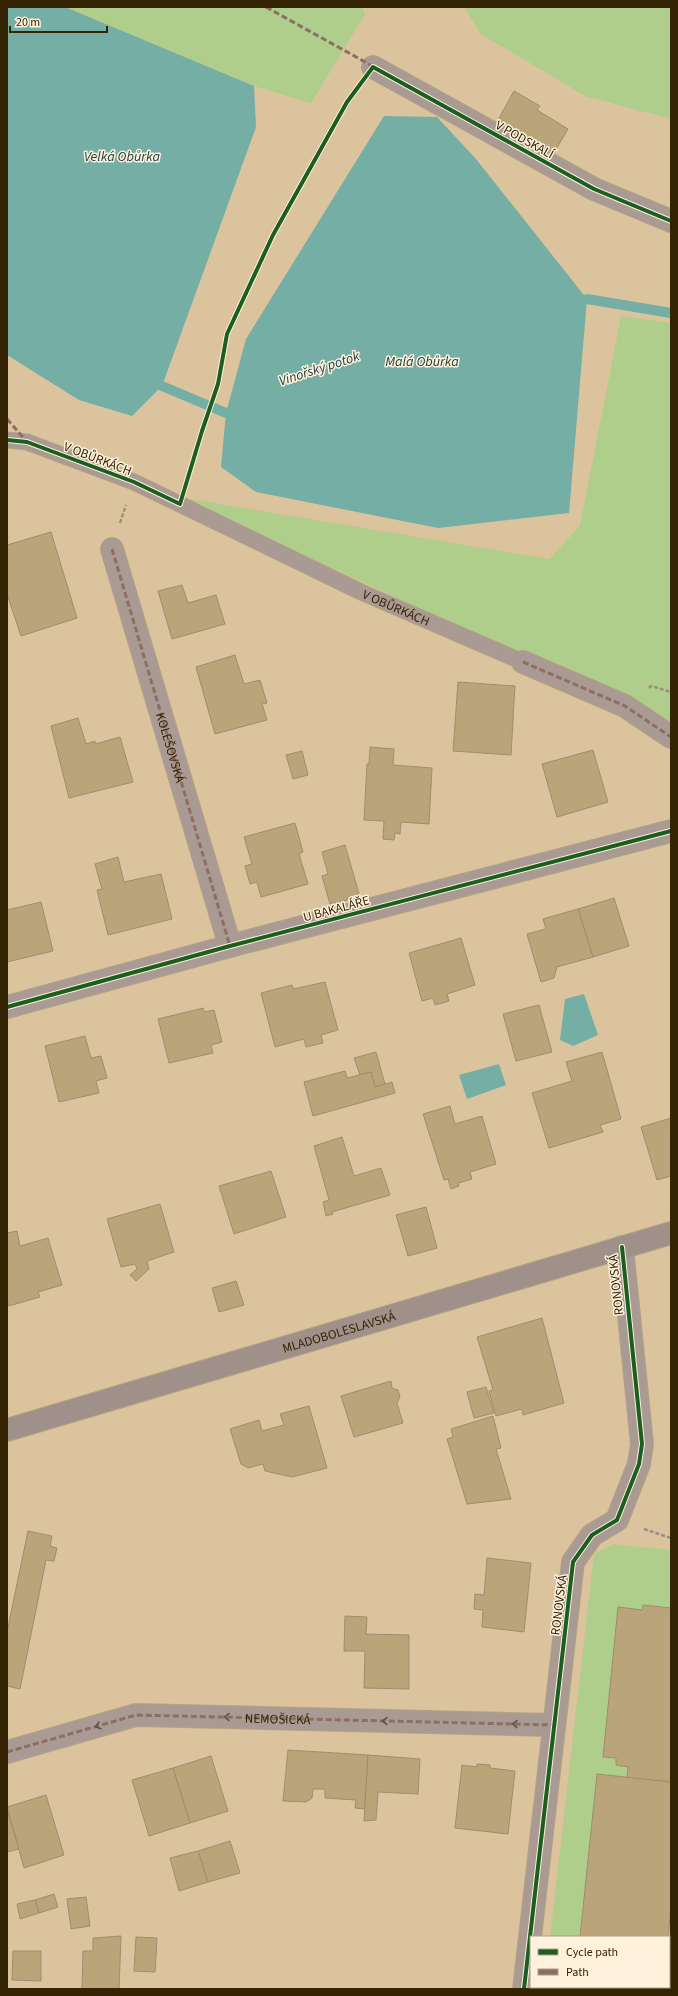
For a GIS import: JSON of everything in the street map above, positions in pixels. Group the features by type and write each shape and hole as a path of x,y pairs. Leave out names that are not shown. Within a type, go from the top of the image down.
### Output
{"main road":[{"name":"MLADOBOLESLAVSKÁ","path":"7,1430 671,1233"}],"street":[{"name":"V PODSKALÍ","path":"373,67 594,189 671,221"},
{"name":"KOLEŠOVSKÁ","path":"112,548 230,946"},
{"name":"V OBŮRKÁCH","path":"523,662 625,706 671,736"},
{"name":"U BAKALÁŘE","path":"7,1007 230,946 671,831"},
{"name":"RONOVSKÁ","path":"530,1936 573,1562 592,1535 617,1520 639,1464 642,1444 622,1247"},
{"name":"NEMOŠICKÁ","path":"7,1752 136,1715 554,1725"},
{"name":"RONOVSKÁ","path":"524,1989 530,1936"}],"lane":[{"name":"V OBŮRKÁCH","path":"7,440 27,442 134,482 361,592 523,662"}],"path":[{"path":"112,548 134,482"}],"green space":[{"path":"65,7 362,7 365,14 311,103 254,86"},
{"path":"464,7 671,7 671,119 585,96 481,34"},
{"path":"621,316 671,323 671,721 654,721 447,621 178,497 549,559 580,526"},
{"path":"613,1544 671,1550 671,1608 643,1605 606,1732 603,1756 616,1758 616,1765 628,1767 627,1778 597,1775 580,1936 550,1936 594,1554"},
{"path":"671,1906 671,1950 670,1936 668,1936"}],"water":[{"name":"Velká Obůrka","path":"7,7 65,7 254,86 256,127 162,386 132,416 79,400 7,355"},
{"name":"Malá Obůrka","path":"384,116 437,117 476,159 587,299 569,513 438,528 256,492 221,467 226,413 246,339"},
{"path":"584,994 598,1035 573,1046 560,1040 565,999"},
{"path":"499,1064 506,1085 467,1099 459,1075"}],"building":[{"path":"514,91 540,106 537,110 568,129 554,153 498,120"},
{"path":"51,532 77,618 21,636 7,594 7,545"},
{"path":"182,585 188,603 216,595 225,624 172,639 158,591"},
{"path":"235,655 244,684 260,680 267,703 262,704 267,720 215,734 196,667"},
{"path":"458,682 515,686 511,755 453,751"},
{"path":"78,718 86,744 95,741 95,744 120,737 133,782 69,798 51,726"},
{"path":"370,747 394,749 393,765 432,768 429,824 401,822 400,834 395,833 394,840 383,839 384,821 364,820 367,764 369,764"},
{"path":"593,750 608,802 557,817 542,764"},
{"path":"302,751 308,775 293,779 286,755"},
{"path":"295,823 303,852 299,854 308,884 261,897 257,882 250,884 245,866 252,864 244,837"},
{"path":"345,845 360,897 330,904 322,876 328,874 322,852"},
{"path":"118,857 124,882 161,874 172,919 108,935 97,890 102,889 95,864"},
{"path":"614,898 629,946 593,957 578,909"},
{"path":"41,902 53,951 7,962 7,910"},
{"path":"578,909 593,957 557,967 554,978 541,982 527,934 546,929 543,919"},
{"path":"461,938 475,985 447,994 449,1001 435,1005 433,998 422,1001 409,953"},
{"path":"325,982 338,1030 321,1035 323,1043 306,1047 304,1039 275,1047 261,993 292,985 293,989"},
{"path":"539,1005 552,1052 516,1061 503,1014"},
{"path":"203,1008 204,1012 214,1010 222,1042 211,1045 213,1053 169,1063 158,1019"},
{"path":"85,1036 91,1058 101,1056 107,1078 96,1081 99,1093 59,1102 45,1046"},
{"path":"376,1052 385,1084 375,1087 371,1072 360,1075 354,1058"},
{"path":"602,1052 621,1119 600,1125 603,1132 549,1148 532,1093 572,1081 566,1062"},
{"path":"345,1071 347,1078 371,1072 375,1087 392,1082 395,1093 313,1116 304,1082"},
{"path":"450,1106 455,1124 482,1116 496,1164 470,1172 472,1179 458,1183 459,1186 451,1189 448,1179 444,1180 423,1114"},
{"path":"671,1118 671,1176 657,1180 641,1127"},
{"path":"342,1137 354,1176 381,1168 390,1195 332,1212 333,1214 326,1216 323,1202 329,1200 314,1146"},
{"path":"271,1171 286,1217 234,1234 219,1186"},
{"path":"160,1204 174,1252 147,1261 149,1269 136,1281 130,1275 137,1269 135,1264 121,1267 107,1219"},
{"path":"426,1207 437,1248 408,1256 396,1215"},
{"path":"17,1231 20,1246 48,1238 62,1285 38,1292 40,1297 9,1306 7,1301 7,1233"},
{"path":"236,1281 244,1305 219,1312 212,1288"},
{"path":"542,1318 564,1403 523,1415 522,1409 496,1416 489,1391 493,1390 477,1337"},
{"path":"391,1381 392,1388 398,1390 400,1397 397,1403 403,1423 354,1437 341,1396"},
{"path":"486,1387 494,1413 474,1418 467,1392"},
{"path":"309,1406 327,1468 292,1477 265,1471 263,1464 248,1468 241,1464 230,1429 259,1420 262,1431 284,1425 280,1414"},
{"path":"493,1416 501,1448 496,1449 511,1499 467,1504 447,1439 453,1437 451,1429"},
{"path":"28,1531 52,1536 50,1546 57,1548 54,1561 46,1560 20,1689 7,1686 7,1632"},
{"path":"487,1558 531,1563 524,1632 482,1627 483,1610 474,1609 475,1594 484,1595"},
{"path":"643,1605 671,1608 671,1782 627,1778 628,1767 616,1765 616,1758 603,1757 618,1607 642,1610"},
{"path":"345,1616 367,1617 366,1634 409,1635 409,1689 364,1688 365,1651 344,1651"},
{"path":"288,1750 368,1755 365,1809 355,1808 356,1800 325,1798 325,1789 313,1789 312,1798 306,1802 283,1801"},
{"path":"368,1755 420,1759 418,1794 378,1792 376,1820 364,1821"},
{"path":"211,1756 228,1811 190,1823 173,1768"},
{"path":"477,1764 490,1765 490,1768 515,1771 508,1834 455,1828 462,1765 477,1767"},
{"path":"173,1768 190,1823 149,1836 132,1780"},
{"path":"597,1774 671,1782 671,1906 668,1936 580,1936"},
{"path":"46,1795 64,1855 24,1868 7,1807"},
{"path":"7,1810 19,1849 7,1852"},
{"path":"230,1841 240,1873 208,1882 198,1851"},
{"path":"198,1851 208,1882 179,1891 170,1858"},
{"path":"54,1894 58,1907 39,1913 35,1900"},
{"path":"86,1897 90,1926 71,1929 67,1899"},
{"path":"35,1900 39,1913 20,1919 17,1904"},
{"path":"121,1936 119,1989 82,1989 83,1951 93,1951 93,1938"},
{"path":"136,1937 157,1938 155,1972 134,1971"},
{"path":"671,1950 671,1989 568,1989 670,1988"},
{"path":"13,1951 41,1951 41,1981 12,1980"}],"waterway":[{"name":"Vinořský potok","path":"575,302 587,299 671,313"},
{"name":"Vinořský potok","path":"152,378 162,386 226,413 239,409"}],"marked path":[{"path":"266,7 376,68"},
{"path":"7,419 27,442"},
{"path":"112,549 230,946"},
{"path":"523,662 625,706 671,737"},
{"path":"7,1752 136,1715 554,1725"}],"cycle path":[{"path":"7,440 27,442 134,482 180,504 218,384 227,334 273,235 347,102 373,67 594,189 671,221"},
{"path":"7,1007 230,946 671,831"},
{"path":"530,1936 573,1562 592,1535 617,1520 639,1464 642,1444 622,1247"},
{"path":"524,1989 530,1937"}]}
